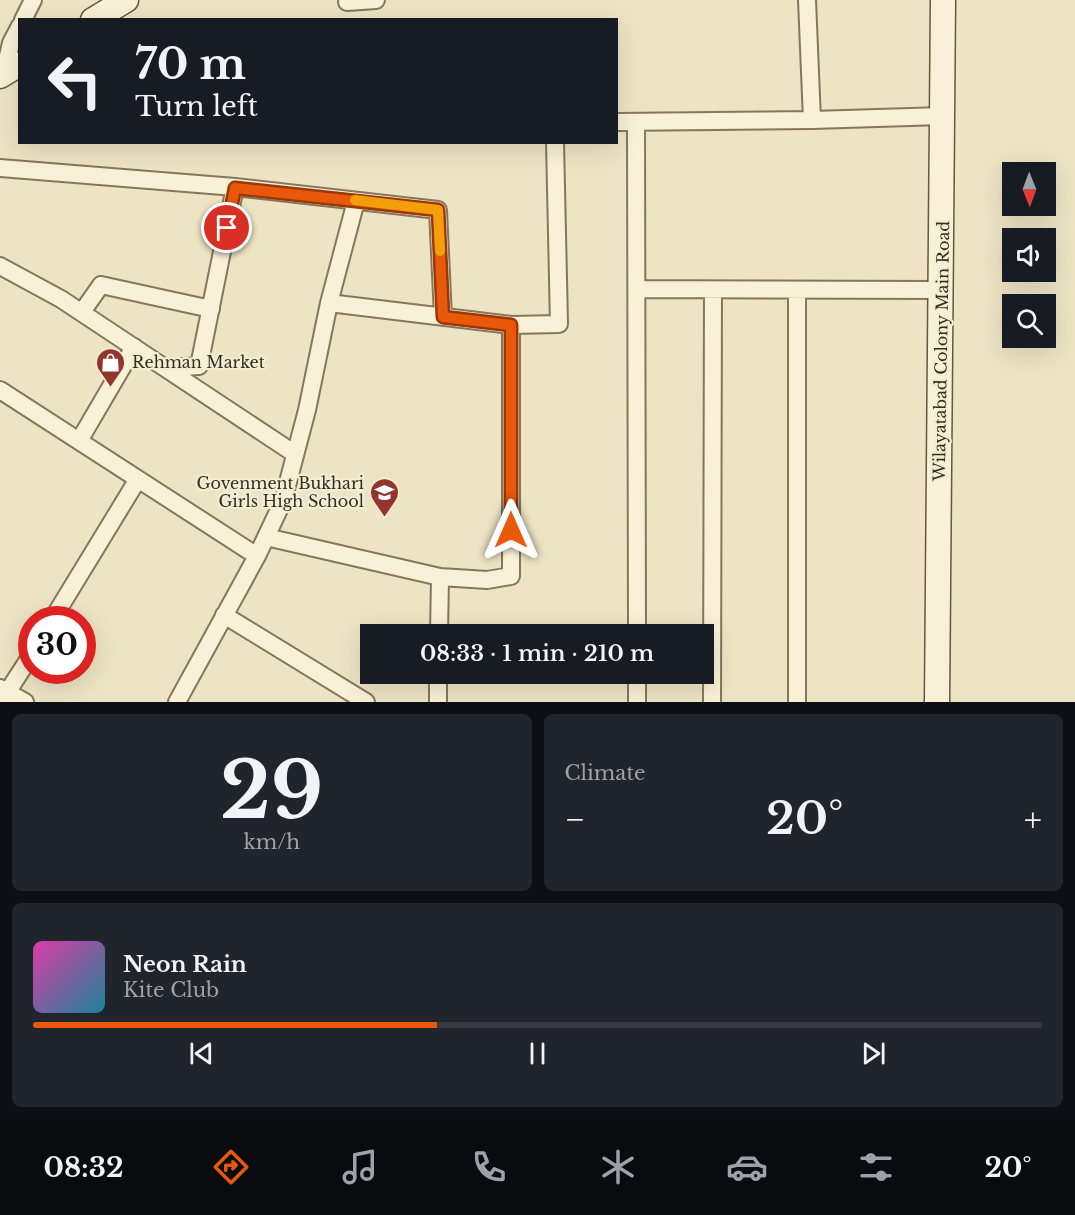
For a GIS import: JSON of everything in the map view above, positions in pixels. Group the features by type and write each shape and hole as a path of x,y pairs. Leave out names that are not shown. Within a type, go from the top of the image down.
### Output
{"street":[{"path":"24,18 33,0"},
{"path":"96,18 126,0"},
{"path":"347,2 376,0"},
{"path":"807,0 812,120"},
{"name":"Wilayatabad Colony Main Road","path":"937,702 943,0"},
{"path":"8,71 11,44 18,30"},
{"path":"618,122 943,116"},
{"path":"636,122 637,624"},
{"path":"329,303 511,325 559,324 555,144"},
{"path":"0,168 235,188 438,210 443,317"},
{"path":"177,376 184,367 199,366 235,188"},
{"path":"177,702 257,556 283,501 307,411 329,303 356,201"},
{"path":"0,266 61,298 296,454"},
{"path":"82,312 101,285 211,309"},
{"path":"637,290 941,290"},
{"path":"712,702 713,290"},
{"path":"797,291 797,702"},
{"path":"266,537 440,577 487,580 511,576 511,325"},
{"path":"79,441 134,347"},
{"path":"0,390 257,556"},
{"path":"61,606 138,479"},
{"path":"439,624 440,577"},
{"path":"224,615 366,702"},
{"path":"18,673 3,694 25,702"},
{"path":"438,684 438,702"},
{"path":"637,684 637,702"}],"slow traffic":[{"path":"355,200 438,210 440,251"}],"place":[{"name":"Rehman Market","path":"111,388"},
{"name":"Govenment Bukhari Girls High School","path":"385,518"}],"route":[{"path":"227,228 235,188 438,210 443,317 511,325 511,530"}]}
